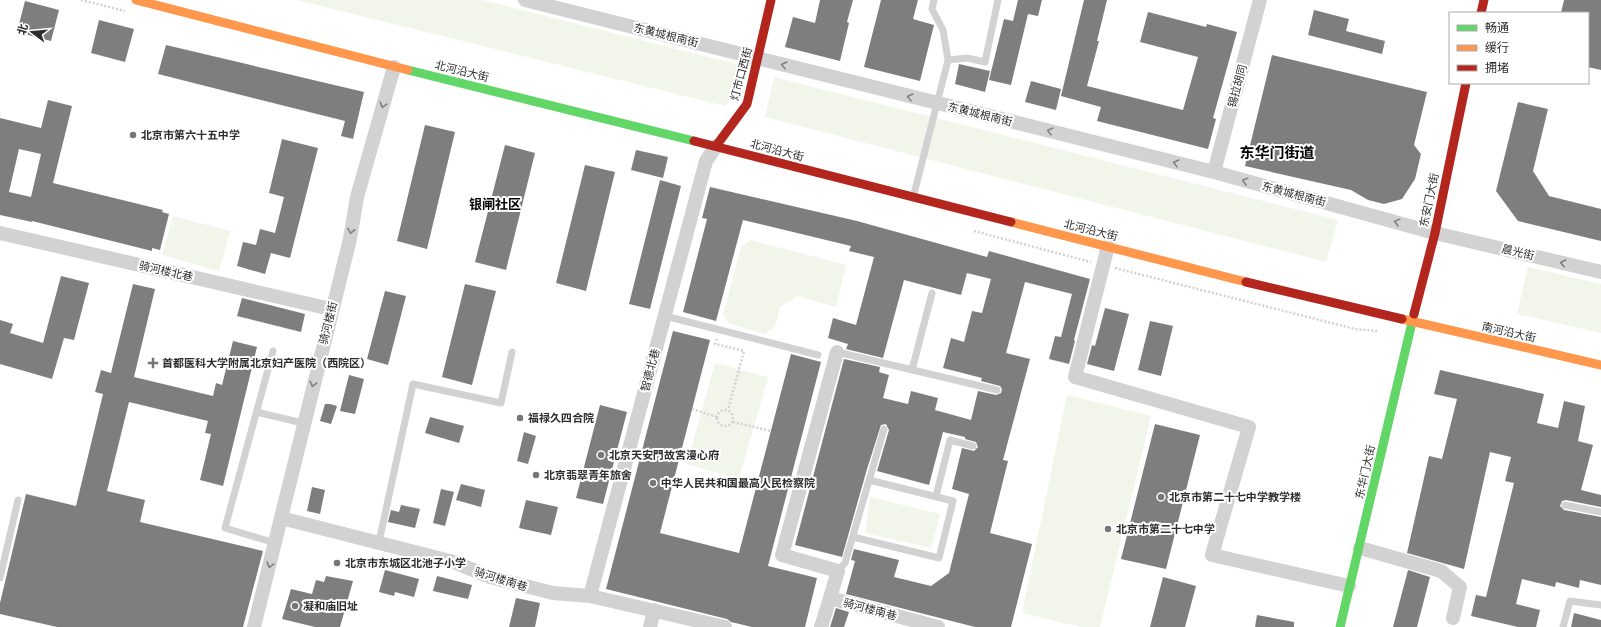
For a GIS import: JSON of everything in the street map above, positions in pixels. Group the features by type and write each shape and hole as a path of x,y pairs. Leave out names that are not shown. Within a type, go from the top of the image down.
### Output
{"main road":[{"name":"北河沿大街","path":"136,0 394,67 716,146 913,198 1108,246 1301,296 1412,322"},
{"name":"灯市口西街","path":"716,146 747,104 771,0"},
{"path":"1481,12 1484,0"},
{"name":"东安门大街","path":"1412,322 1435,233 1466,84"},
{"name":"南河沿大街","path":"1412,322 1601,365"},
{"name":"东华门大街","path":"1340,627 1349,586 1360,548 1412,322"}],"street":[{"name":"东黄城根南街","path":"525,0 1214,172 1435,233"},
{"name":"锡拉胡同","path":"1214,172 1260,0"},
{"name":"骑河楼街","path":"254,627 276,543 331,309 350,239 357,197 394,67"},
{"name":"智德北巷","path":"590,596 706,161 716,146"},
{"name":"骑河楼北巷","path":"0,233 331,309"},
{"name":"晨光街","path":"1435,233 1601,272"},
{"path":"1108,246 1075,377 1249,427 1212,555 1349,586"},
{"path":"830,598 838,571 782,555 837,352"},
{"name":"骑河楼南巷","path":"281,518 454,562 490,578 553,593 590,596 725,627"},
{"path":"1360,548 1441,571 1460,587 1453,618"},
{"name":"骑河楼南巷","path":"821,627 830,598 938,627"},
{"path":"650,627 654,610"}],"lane":[{"path":"913,198 948,60 943,30 932,9 934,0"},
{"path":"948,60 967,58 985,62 998,0"},
{"path":"912,370 932,293"},
{"path":"665,316 818,355"},
{"path":"273,351 225,528 276,543"},
{"path":"379,542 413,384 501,403 512,352"},
{"path":"837,352 997,390"},
{"path":"256,412 303,423"},
{"path":"838,571 845,563 884,429"},
{"path":"936,496 950,440 973,446"},
{"path":"853,537 939,558 953,501 869,480"},
{"path":"0,578 18,500"},
{"path":"1564,504 1601,512"},
{"path":"1563,627 1570,601 1601,606"}],"path":[{"path":"719,330 715,344 744,351 728,410"},
{"path":"692,409 717,417"},
{"path":"728,410 720,412 717,417 718,422 724,427 729,426 733,422"},
{"path":"728,410 732,413 733,422"},
{"path":"733,422 771,431"}],"shaded area":[{"path":"297,0 482,0 736,64 740,87 725,106"},
{"path":"774,77 1338,220 1326,262 765,117"},
{"path":"173,216 230,231 219,271 162,255"},
{"path":"751,240 846,265 836,307 797,296 780,307 775,327 764,334 728,323 723,315 741,247"},
{"path":"1528,267 1601,284 1601,333 1517,314"},
{"path":"715,363 768,377 739,479 687,464"},
{"path":"1067,395 1151,416 1100,627 1081,627 1022,613"},
{"path":"870,497 940,514 931,548 865,533"}],"building":[{"path":"820,0 853,0 847,22 849,23 840,61 785,47 793,17 815,23"},
{"path":"881,0 918,0 913,19 934,25 920,81 864,67"},
{"path":"1018,0 1042,0 1038,16 1028,14 1011,85 989,80 1004,19 1013,21"},
{"path":"1084,0 1107,0 1097,41 1099,41 1087,86 1183,110 1198,57 1140,42 1148,12 1206,27 1207,24 1237,32 1213,118 1216,119 1208,149 1097,121 1101,107 1061,96"},
{"path":"1564,0 1601,0 1601,70 1589,67 1589,12 1561,12"},
{"path":"25,1 59,10 51,41 17,32"},
{"path":"1314,10 1349,19 1346,31 1385,41 1382,54 1308,35"},
{"path":"99,20 134,29 125,62 91,53"},
{"path":"166,45 364,92 353,139 341,136 345,121 158,74"},
{"path":"1272,55 1427,92 1414,145 1421,154 1415,179 1402,199 1384,204 1368,200 1351,190 1245,166"},
{"path":"959,64 990,71 985,92 955,84"},
{"path":"1031,81 1061,89 1056,110 1025,102"},
{"path":"48,100 72,106 53,183 163,210 162,212 169,214 160,250 152,248 152,251 32,221 0,215 0,118 41,128","holes":["19,149 41,154 31,197 9,192"]},
{"path":"1518,102 1548,109 1533,171 1549,196 1601,209 1601,241 1518,221 1496,191"},
{"path":"425,125 455,132 427,249 397,241"},
{"path":"282,139 318,148 290,258 271,253 265,274 237,266 243,242 256,245 260,229 275,233 284,197 269,193"},
{"path":"505,145 535,153 506,270 475,262"},
{"path":"636,150 668,157 663,178 631,170"},
{"path":"585,165 615,172 586,291 556,283"},
{"path":"660,180 681,186 650,309 629,304"},
{"path":"710,187 857,221 987,257 989,251 1090,279 1069,364 1049,359 1055,336 1061,337 1072,294 1025,282 1006,353 1030,359 1003,460 1008,461 990,533 1032,544 1011,627 975,627 846,594 855,561 851,560 854,549 899,560 894,577 931,586 949,573 969,494 952,489 962,448 974,451 978,447 976,442 965,439 965,437 943,432 929,485 877,471 889,430 886,424 881,425 842,557 795,545 844,359 880,367 879,372 889,375 883,398 908,404 911,391 938,398 935,410 971,420 978,391 996,395 1001,393 1002,389 1000,386 981,381 982,378 943,368 951,338 964,342 972,311 982,313 991,279 967,273 961,295 904,280 883,358 846,349 848,344 828,338 833,318 856,325 874,257 849,251 851,246 743,220 716,321 683,312 707,219 702,218"},
{"path":"61,276 89,283 74,340 64,338 52,379 0,364 0,320 13,324 10,333 43,343"},
{"path":"133,284 155,289 134,377 213,396 216,383 222,385 233,341 257,347 223,486 200,480 211,434 205,433 208,421 129,402 107,491 145,500 140,522 263,551 243,627 57,627 0,614 0,603 26,494 76,506 103,394 95,392 101,370 111,373"},
{"path":"465,284 496,291 472,385 442,377"},
{"path":"385,291 406,296 388,365 367,359"},
{"path":"242,298 305,314 301,332 237,316"},
{"path":"1105,308 1129,314 1114,371 1087,364 1092,345 1095,346"},
{"path":"1150,321 1173,326 1161,376 1138,370"},
{"name":"中华人民共和国最高人民检察院","path":"673,331 710,340 660,533 739,553 791,354 821,362 768,566 817,578 805,627 752,627 731,622 727,619 606,589"},
{"path":"1440,370 1544,394 1537,423 1558,428 1564,401 1585,406 1578,441 1593,445 1581,490 1601,495 1601,507 1566,500 1562,501 1560,506 1564,510 1601,517 1601,585 1580,580 1579,588 1556,582 1555,587 1522,579 1516,604 1540,610 1536,627 1518,627 1471,616 1476,595 1486,597 1514,483 1505,481 1511,457 1490,452 1464,569 1407,553 1429,456 1442,459 1457,399 1434,394"},
{"path":"349,375 364,379 355,414 340,411"},
{"path":"325,404 337,406 331,424 320,421"},
{"name":"北京天安門故宮漫心府","path":"600,405 627,412 603,504 576,498"},
{"path":"430,417 464,426 459,443 425,433"},
{"name":"北京市第二十七中学教学楼","path":"1155,424 1200,435 1166,569 1121,559"},
{"path":"524,432 536,436 528,464 517,461"},
{"path":"461,484 485,490 481,507 456,500"},
{"path":"312,487 325,490 320,514 307,511"},
{"path":"441,489 454,492 445,526 433,523"},
{"path":"526,500 558,507 551,535 519,528"},
{"path":"401,505 420,509 415,528 388,522 391,510 399,512"},
{"path":"385,570 419,579 414,597 395,592 394,596 379,592"},
{"path":"1408,570 1430,577 1417,627 1393,627"},
{"path":"326,576 353,581 340,627 315,627 282,619 291,589 312,594 316,580 324,582"},
{"path":"437,576 472,585 468,599 433,591"},
{"path":"1163,577 1196,586 1185,627 1150,627"},
{"path":"516,598 540,603 535,627 509,627"},
{"path":"836,608 849,612 844,627 830,627"},
{"path":"1574,613 1601,620 1601,627 1571,627"},
{"path":"1257,615 1294,622 1294,627 1255,627"}],"traffic: fast":[{"path":"408,70 694,141"},
{"path":"1340,627 1414,314"}],"traffic: slow":[{"path":"136,0 408,70"},
{"path":"1011,222 1246,282"},
{"path":"1402,319 1601,365"}],"traffic: jam":[{"path":"716,146 747,104 771,0"},
{"path":"1481,12 1484,0"},
{"path":"1414,314 1435,233 1466,84"},
{"path":"694,141 1011,222"},
{"path":"1246,282 1402,319"}],"place":[{"name":"北京市第六十五中学","path":"133,135"},
{"name":"首都医科大学附属北京妇产医院（西院区）","path":"153,363"},
{"name":"福禄久四合院","path":"520,418"},
{"name":"北京天安門故宮漫心府","path":"601,455"},
{"name":"北京翡翠青年旅舍","path":"536,475"},
{"name":"中华人民共和国最高人民检察院","path":"653,483"},
{"name":"北京市第二十七中学教学楼","path":"1161,497"},
{"name":"北京市第二十七中学","path":"1108,529"},
{"name":"北京市东城区北池子小学","path":"337,563"},
{"name":"凝和庙旧址","path":"295,606"}],"district":[{"name":"东华门街道","path":"1277,153"},
{"name":"银闸社区","path":"495,204"}]}
